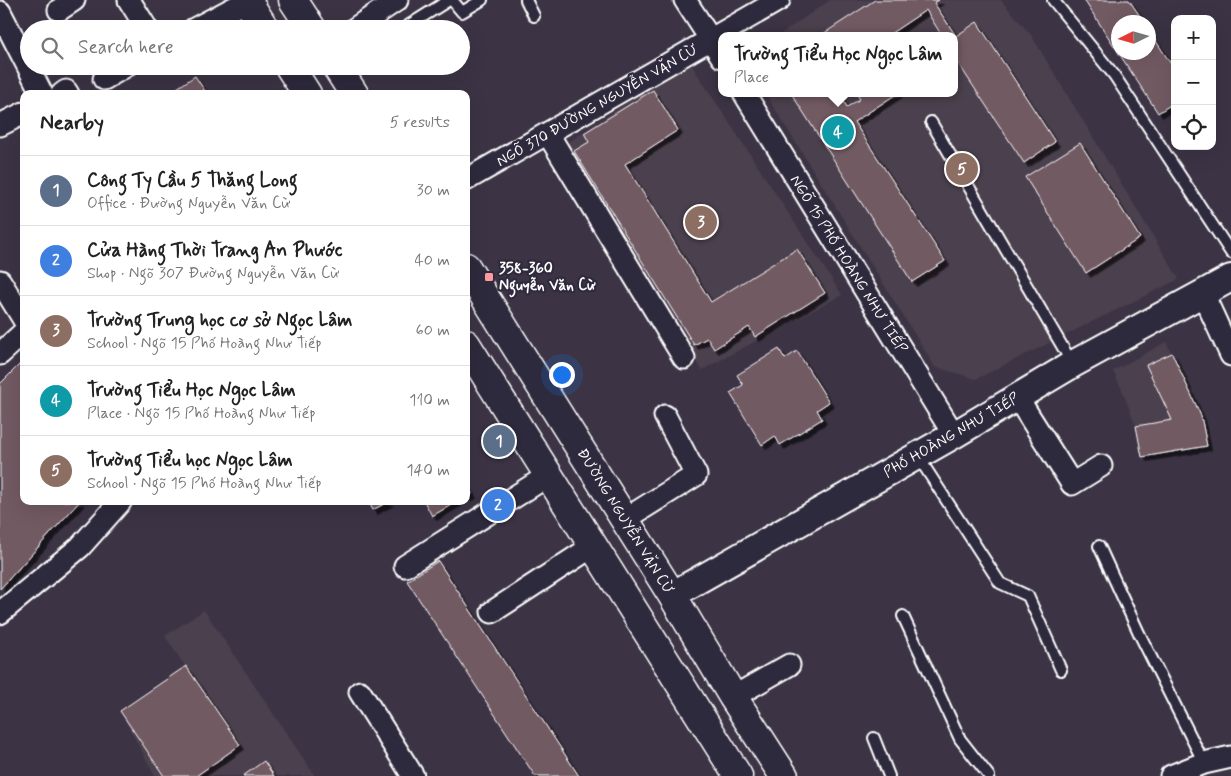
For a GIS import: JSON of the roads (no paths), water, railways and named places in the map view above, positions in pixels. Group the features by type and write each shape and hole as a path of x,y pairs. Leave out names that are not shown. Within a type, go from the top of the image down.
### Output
{"main road":[{"path":"247,0 259,20"},
{"path":"293,0 306,20"},
{"path":"295,75 304,90"},
{"path":"344,75 352,90"},
{"name":"ĐƯỜNG NGUYỄN VĂN CỪ","path":"470,273 784,776"},
{"path":"470,350 738,776"}],"street":[{"path":"129,0 141,20"},
{"path":"210,20 247,0"},
{"path":"367,20 397,0"},
{"path":"685,0 718,50"},
{"name":"NGÕ 370 ĐƯỜNG NGUYỄN VĂN CỪ","path":"723,32 779,0"},
{"path":"0,12 20,51"},
{"name":"NGÕ 370 ĐƯỜNG NGUYỄN VĂN CỪ","path":"470,178 718,35"},
{"path":"32,75 40,90"},
{"path":"104,79 111,75"},
{"name":"NGÕ 15 PHỐ HOÀNG NHƯ TIẾP","path":"746,97 954,434"},
{"path":"548,134 684,358"},
{"name":"PHỐ HOÀNG NHƯ TIẾP","path":"672,595 954,434 1072,364 1231,278"},
{"path":"0,280 20,313"},
{"path":"1203,294 1231,355"},
{"path":"0,354 20,336"},
{"path":"1017,397 1072,484 1101,466"},
{"path":"624,520 696,475 665,416"},
{"path":"406,566 549,475"},
{"path":"0,613 80,547 118,505"},
{"path":"492,612 593,546"},
{"path":"733,697 789,665"},
{"path":"360,692 413,776"},
{"path":"1171,776 1204,763 1231,757"}],"lane":[{"path":"418,20 451,0 462,12 482,0"},
{"path":"526,0 534,16"},
{"path":"1053,0 1114,75 1231,253"},
{"path":"931,122 1072,364"},
{"path":"917,455 1000,582 1028,596 1061,670"},
{"path":"1099,546 1139,633 1204,763"},
{"path":"903,616 960,739 989,776"},
{"path":"874,738 889,776"}],"place":[{"name":"Trường Tiểu Học Ngọc Lâm","path":"838,132"},
{"name":"Trường Tiểu học Ngọc Lâm","path":"962,169"},
{"name":"Trường Trung học cơ sở Ngọc Lâm","path":"701,222"},
{"name":"358-360 Nguyễn Văn Cừ","path":"489,277"},
{"name":"Công Ty Cầu 5 Thăng Long","path":"499,441"},
{"name":"Cửa Hàng Thời Trang An Phước","path":"498,505"}]}
